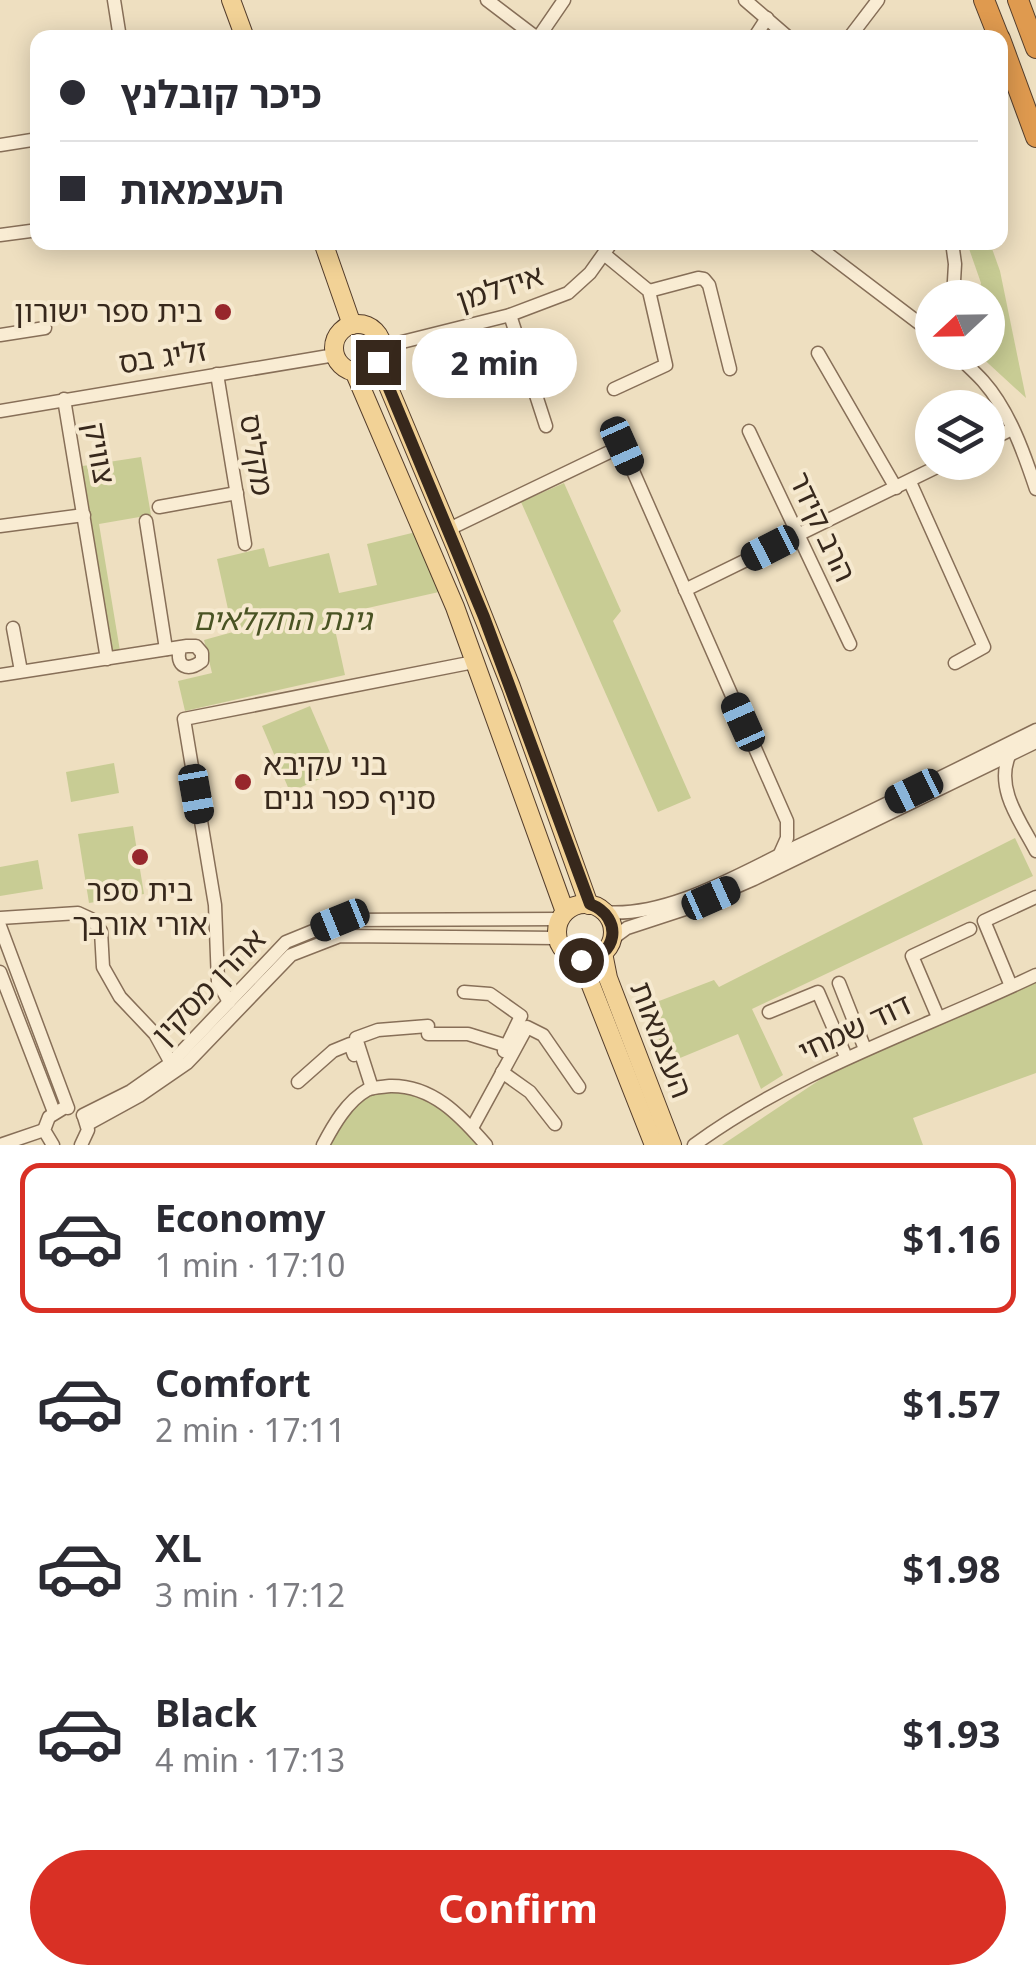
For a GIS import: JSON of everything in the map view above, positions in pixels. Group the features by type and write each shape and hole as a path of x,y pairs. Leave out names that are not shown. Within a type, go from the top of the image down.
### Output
{"highway":[{"path":"1022,0 1036,45"},
{"path":"985,4 996,30"},
{"path":"1008,60 1036,138"}],"main road":[{"path":"231,0 243,30"},
{"path":"326,250 352,325"},
{"path":"354,372 455,608 561,923 566,953 589,960 608,946 610,921 596,908 380,354 376,332 362,324 352,325 336,339 335,356 344,368 354,372 366,371 380,354"},
{"path":"561,923 580,904 596,908"},
{"name":"העצמאות","path":"608,946 608,978 657,1138"},
{"name":"העצמאות","path":"581,960 657,1138"}],"street":[{"path":"114,0 119,30"},
{"path":"486,0 527,30"},
{"path":"543,30 564,0"},
{"path":"744,0 780,30"},
{"path":"855,30 878,0"},
{"path":"759,30 767,18"},
{"path":"0,144 30,140"},
{"path":"0,235 30,231"},
{"name":"אידלמן","path":"380,354 510,316 568,293 590,273 607,250"},
{"path":"610,250 648,291 666,364 614,389"},
{"path":"823,250 915,320"},
{"path":"953,250 954,280"},
{"path":"648,291 704,279 709,284 730,369"},
{"path":"510,316 546,426"},
{"path":"0,335 45,328"},
{"path":"818,353 896,488"},
{"name":"זליג בס","path":"0,409 335,356"},
{"path":"973,370 999,402 1036,490"},
{"name":"מקליס","path":"217,374 245,544"},
{"name":"צוויק","path":"64,399 107,659"},
{"path":"1005,432 1012,429"},
{"name":"הרב קידר","path":"749,430 850,644"},
{"path":"448,529 622,446 787,821 787,838 779,856"},
{"path":"684,590 915,479"},
{"path":"910,482 984,647 955,663"},
{"path":"159,507 237,493"},
{"path":"0,526 84,515"},
{"path":"0,675 173,648 146,521"},
{"path":"13,628 21,671"},
{"path":"229,1002 218,982 215,905 184,719 474,662"},
{"path":"596,908 627,913 708,888 1036,730"},
{"path":"608,946 628,928 740,886 1036,742"},
{"path":"1008,795 1004,772 1009,756"},
{"path":"969,776 989,777 1000,784 1036,851"},
{"path":"787,821 804,834 822,835"},
{"path":"1016,984 984,921 1036,897"},
{"path":"0,918 78,913 91,918 101,931 103,967 120,998 154,1034 171,1064"},
{"name":"אהרן מסקין","path":"85,1120 171,1064 286,942 340,920 561,923"},
{"name":"אהרן מסקין","path":"85,1120 139,1096 187,1063 291,955 340,936 561,923"},
{"path":"0,926 6,959 61,1110"},
{"path":"938,1017 912,956 970,929"},
{"path":"0,972 61,1110 85,1120 87,1136 81,1145"},
{"name":"דוד שמחי","path":"694,1145 846,1057 1036,976"},
{"path":"838,984 865,1049"},
{"path":"464,992 490,994 520,1016 470,1127"},
{"path":"769,1012 818,992 846,1057"},
{"path":"470,1127 527,1027 543,1035 578,1087"},
{"path":"369,1089 356,1038 378,1030 468,1034 506,1046"},
{"path":"298,1082 333,1051 350,1044 369,1089"},
{"path":"502,1072 530,1092 555,1124"},
{"path":"323,1145 347,1108 369,1089 392,1086 429,1094 454,1110 486,1145"},
{"path":"0,1145 46,1140 49,1117 61,1110"},
{"name":"דוד שמחי","path":"657,1138 676,1134 698,1137 716,1130"}],"green space":[{"path":"969,250 992,250 1002,280 980,280"},
{"path":"1005,295 1026,398 996,370 1005,370"},
{"path":"141,457 151,515 99,524 121,657 107,659 76,467"},
{"path":"564,483 621,611 613,621 691,798 658,812 521,502"},
{"name":"גינת החקלאים","path":"416,532 439,592 332,616 345,675 185,711 178,681 212,673 204,640 233,632 217,559 264,548 269,567 329,553 339,593 377,585 367,544"},
{"path":"310,706 338,771 290,792 262,726"},
{"path":"114,763 119,793 71,802 66,772"},
{"path":"133,826 144,894 89,903 78,834"},
{"path":"1015,838 1033,876 752,1009 783,1075 761,1089 738,1034 668,1063 646,1006 714,980 719,987"},
{"path":"38,860 43,889 0,896 0,867"},
{"path":"1036,981 1036,1073 913,1118 923,1145 722,1145 836,1069"},
{"path":"366,1090 429,1094 486,1145 323,1145"}],"place":[{"name":"בית ספר ישורון","path":"223,312"},
{"name":"בני עקיבא סניף כפר גנים","path":"243,782"},
{"name":"בית ספר אורי אורבך","path":"140,857"}],"route":[{"path":"378,362 511,686 590,904 610,921 609,947 596,958 581,960"}]}
